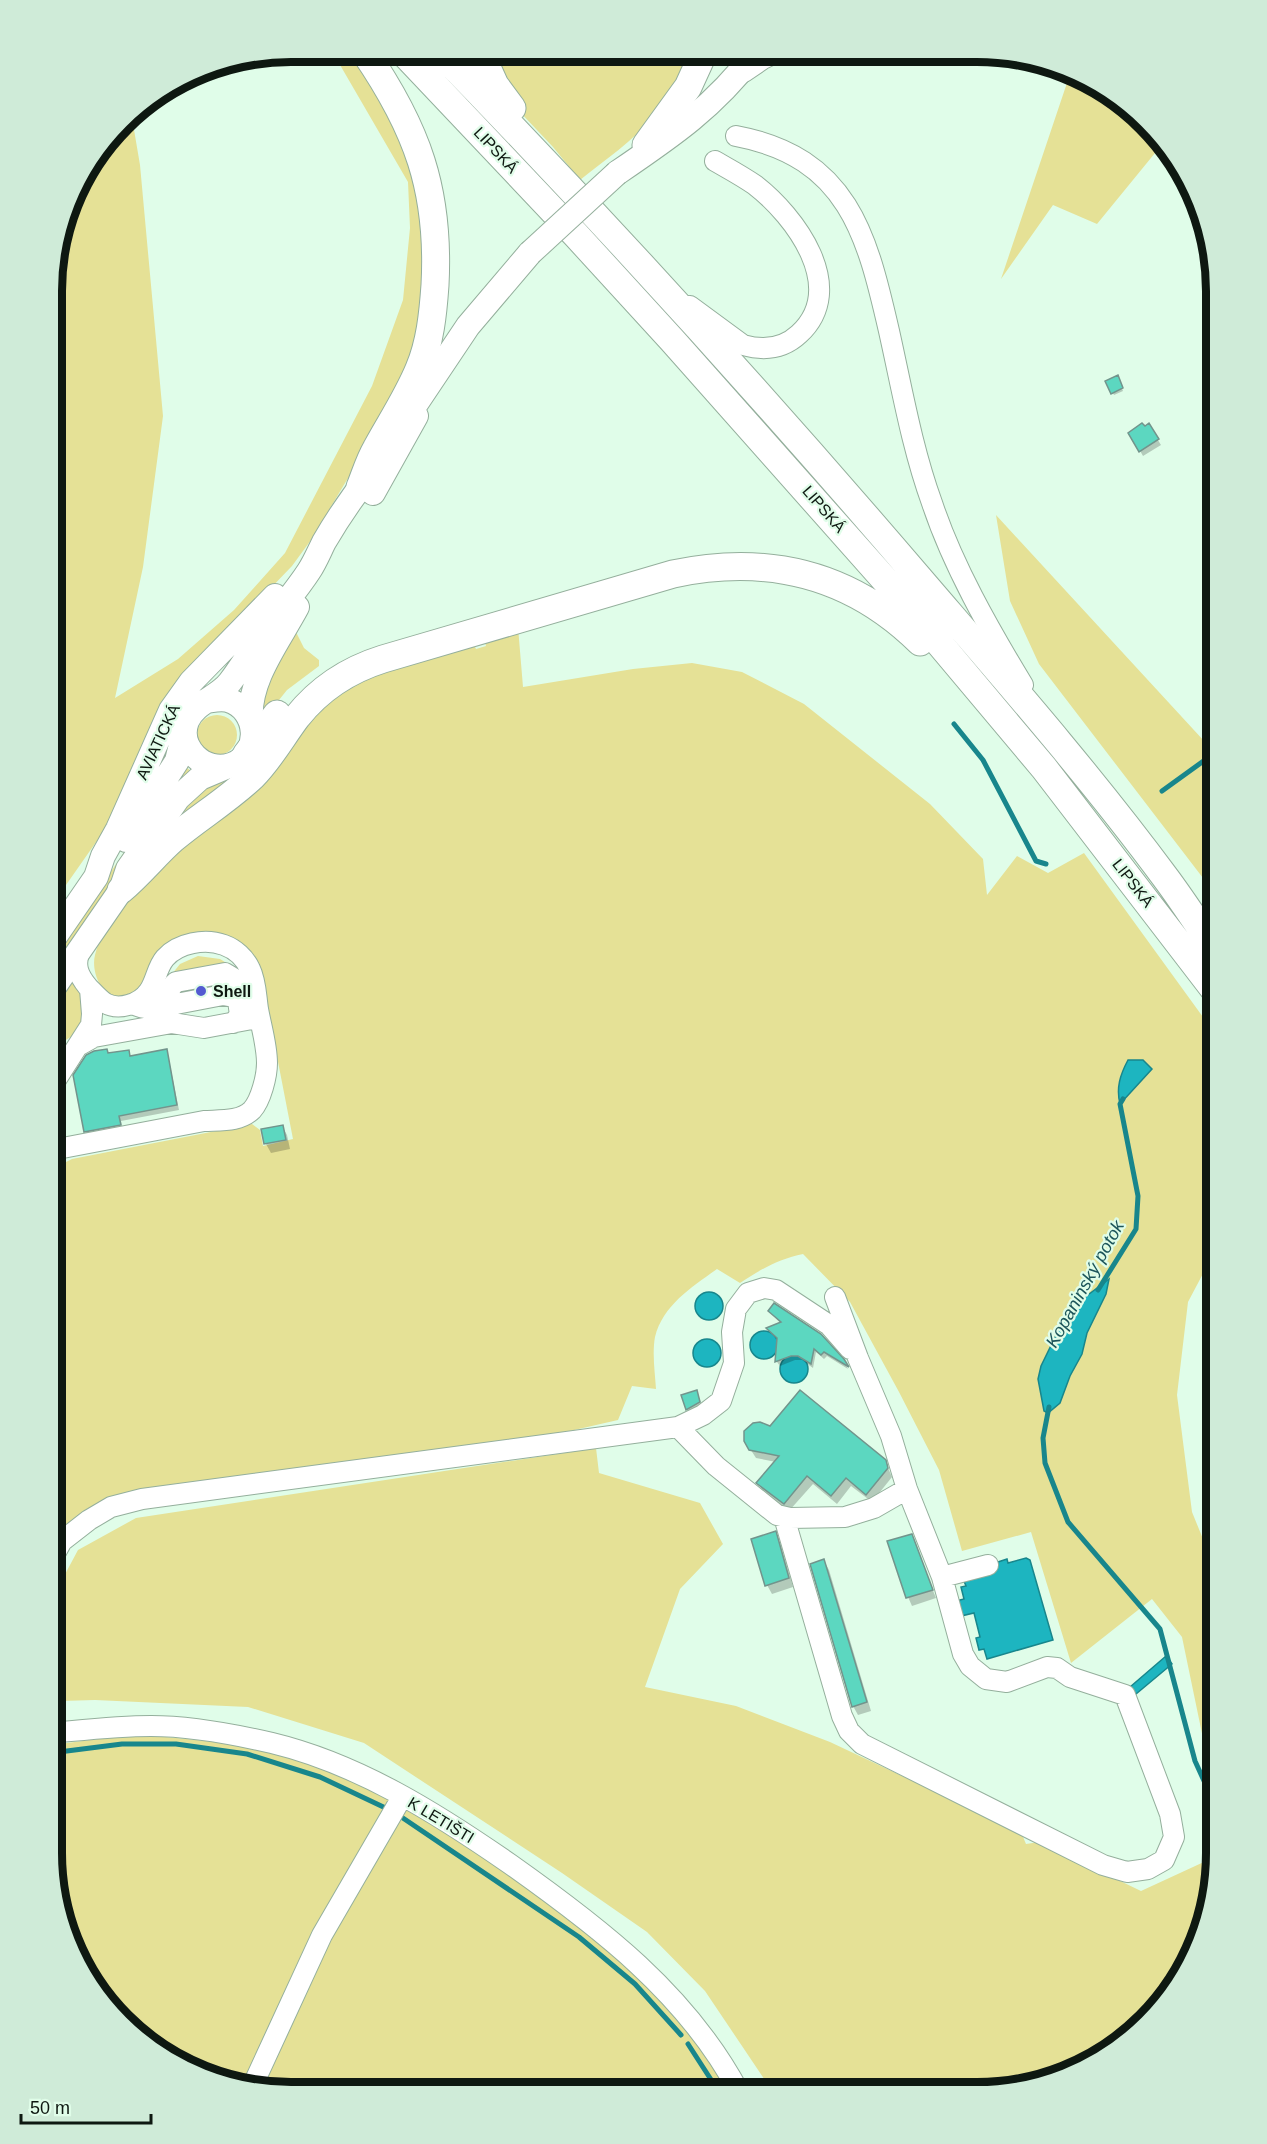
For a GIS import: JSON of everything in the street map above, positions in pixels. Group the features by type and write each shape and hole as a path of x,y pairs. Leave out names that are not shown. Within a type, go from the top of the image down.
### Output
{"highway":[{"path":"360,487 375,452 409,390 426,348 433,307 436,255 430,189 417,144 393,95 371,62"},
{"name":"LIPSKÁ","path":"412,62 736,410 900,597 1165,877 1206,936"},
{"name":"LIPSKÁ","path":"449,62 647,273 858,508 1054,758 1206,978"},
{"path":"485,62 495,85 566,185"},
{"path":"646,145 688,87 699,62"},
{"path":"121,890 170,841 229,797 254,775 309,704 332,683 363,665 693,570 741,566 787,570 842,588 888,614 920,642 1007,742 1054,758"},
{"path":"239,760 289,699 310,680 333,665 368,651 422,636 479,632"}],"main road":[{"path":"96,877 113,859 168,777 181,750 185,728 192,712 216,696 229,683 310,569 360,487 384,456 468,326 530,253 646,145 675,123 723,73 737,64"},
{"path":"617,173 683,128 707,108 737,64"},
{"path":"62,976 121,890 128,869 178,798 200,777 239,760 254,736 251,701 257,680 305,594 379,482 410,428 434,379"},
{"name":"AVIATICKÁ","path":"62,926 96,877 103,856 118,829 160,732 181,695 325,541"},
{"path":"206,701 227,700 239,705 251,721"},
{"path":"185,728 188,747 202,763 212,766 239,760"}],"street":[{"path":"736,136 775,146 805,162 840,195 856,221 875,274 916,452 940,525 952,553 1010,663 1054,758"},
{"path":"647,273 743,345 761,348 778,346 793,339 809,322 819,298 819,282 815,264 805,242 787,217 767,196 745,178 715,161"},
{"path":"62,1148 204,1121 230,1119 245,1115 258,1099 267,1064 252,975 245,960 239,954 224,945 208,942 182,946 165,958 149,992 131,1004"},
{"path":"80,950 77,971 102,1002 108,1004 131,1004 145,1009 154,1008 162,1004 176,982 220,973 229,974 235,980 239,1002 240,1015 233,1023"},
{"path":"62,1071 91,1025 90,988"},
{"path":"78,1046 94,1037 172,1023 204,1028 233,1023 255,1018 258,1009"},
{"path":"62,1541 88,1520 111,1507 142,1499 678,1426 703,1415 721,1401 734,1363 732,1332 736,1309 748,1293 764,1288 776,1290 829,1325 858,1358"},
{"path":"784,1517 842,1716 849,1731 862,1744 1103,1865 1127,1872 1148,1869 1164,1860 1173,1838 1170,1814 1125,1695 1070,1677 1057,1668 1047,1667 1007,1682 986,1679 970,1665 963,1654 942,1577 907,1489 891,1436 835,1297"},
{"path":"678,1426 716,1466 777,1515 784,1517 845,1517 874,1508 907,1489"},
{"path":"942,1577 988,1565"},
{"name":"K LETIŠTI","path":"62,1732 153,1726 233,1734 312,1755 355,1772 402,1797 497,1856 568,1905 634,1959 698,2028 735,2082"},
{"path":"255,2080 322,1935 402,1797"}],"shaded area":[{"path":"338,62 361,62 409,152 426,251 420,320 404,373 366,448 311,540 292,566 242,618 115,815 62,891 62,275 69,231 85,189 100,163 118,139 133,124 140,165 163,416 143,567 115,698 178,659 234,610 285,553 372,386 403,300 410,228 408,182"},
{"path":"491,62 687,62 665,101 646,125 580,180 519,111"},
{"path":"1068,81 1104,100 1128,118 1157,150 1097,224 1053,205 1001,279"},
{"path":"996,515 1206,743 1206,882 1039,664 1010,601"},
{"path":"293,626 304,648 319,660 319,666 287,690 263,720 257,704"},
{"path":"518,627 523,687 633,669 692,663 742,672 804,704 930,804 983,859 987,895 1017,856 1048,873 1084,853 1206,1021 1206,1268 1188,1302 1177,1395 1192,1512 1206,1546 1206,1750 1182,1637 1152,1599 1071,1663 1031,1532 962,1551 939,1470 899,1392 850,1302 803,1254 770,1265 740,1283 717,1269 680,1298 665,1315 655,1337 656,1389 632,1386 618,1420 548,1436 167,1485 87,1509 62,1528 62,1164 72,1159 252,1124 260,1130 263,1146 293,1139 261,974 209,933 140,989 127,996 112,996 98,981 94,968 95,955 100,942 123,905 310,713 354,678 472,641 476,649 486,646 484,638"},
{"path":"217,715 225,716 231,721 236,727 236,743 231,749 225,754 217,755 209,754 203,749 198,743 197,735 198,727 203,721 209,716"},
{"path":"263,754 175,823 198,793"},
{"path":"186,767 191,771 62,958 62,943 170,785"},
{"path":"198,956 220,959 233,967 168,979 180,964"},
{"path":"72,983 80,989 83,1017 74,1035 62,1042 62,998"},
{"path":"596,1448 599,1473 700,1503 723,1544 680,1589 645,1687 736,1706 830,1742 1021,1832 1026,1844 1039,1842 1141,1891 1206,1861 1198,1913 1188,1941 1167,1981 1149,2005 1128,2026 1104,2044 1078,2059 1036,2075 992,2082 766,2082 705,1991 647,1932 562,1873 364,1743 248,1707 95,1700 62,1701 62,1580 78,1550 136,1518"},
{"path":"153,1736 193,1740 271,1753 309,1764 362,1786 414,1814 542,1899 633,1972 685,2028 722,2082 275,2082 231,2075 176,2052 139,2026 118,2005 100,1981 79,1941 69,1913 63,1884 62,1744 114,1737"}],"water":[{"path":"1128,1060 1143,1060 1152,1069 1120,1104 1118,1092"},
{"path":"1109,1279 1106,1294 1087,1333 1082,1354 1070,1376 1060,1403 1048,1413 1044,1411 1038,1379 1041,1366 1063,1321 1076,1304"},
{"path":"709,1292 719,1296 723,1306 719,1316 709,1320 699,1316 695,1306 699,1296"},
{"path":"764,1331 774,1335 778,1345 774,1355 764,1359 754,1355 750,1345 754,1335"},
{"path":"707,1339 717,1343 721,1353 717,1363 707,1367 697,1363 693,1353 697,1343"},
{"path":"794,1355 804,1359 808,1369 804,1379 794,1383 784,1379 780,1369 784,1359"},
{"path":"1026,1558 1030,1560 1053,1640 987,1659 984,1649 979,1650 976,1638 980,1637 974,1613 961,1616 956,1601 964,1599 961,1587 966,1586 964,1581 992,1564 1007,1559 1008,1563"},
{"path":"1166,1656 1172,1664 1136,1694 1130,1687"}],"building":[{"path":"1118,375 1123,388 1111,394 1105,381"},
{"path":"1142,423 1145,426 1149,423 1159,439 1139,452 1128,433"},
{"path":"107,1049 108,1053 129,1050 130,1056 167,1049 177,1105 119,1116 121,1125 84,1132 73,1075 86,1055"},
{"path":"283,1125 286,1140 264,1144 261,1129"},
{"path":"774,1303 821,1334 849,1367 824,1352 821,1355 814,1349 811,1364 798,1356 775,1362 777,1338 766,1328 781,1322 768,1311"},
{"path":"697,1390 700,1402 686,1410 681,1395"},
{"path":"800,1390 886,1460 888,1468 866,1495 846,1478 831,1496 807,1476 784,1504 756,1483 779,1456 749,1450 744,1441 744,1431 753,1423 760,1422 770,1426"},
{"path":"776,1531 789,1578 765,1586 751,1539"},
{"path":"912,1534 933,1590 906,1598 887,1541"},
{"path":"824,1559 867,1702 852,1707 810,1564"}],"waterway":[{"path":"954,724 983,760 1036,861 1046,864"},
{"path":"1162,791 1206,759"},
{"name":"Kopaninský potok","path":"1098,1290 1136,1229 1138,1196 1120,1104 1123,1099"},
{"name":"Kopaninský potok","path":"1049,1407 1043,1438 1045,1463 1068,1522 1160,1629 1195,1761 1206,1785"},
{"path":"62,1752 122,1744 176,1744 247,1754 320,1777 394,1812 579,1937 635,1984 681,2035"},
{"path":"688,2044 713,2082"}],"place":[{"name":"Shell","path":"201,991"}]}
